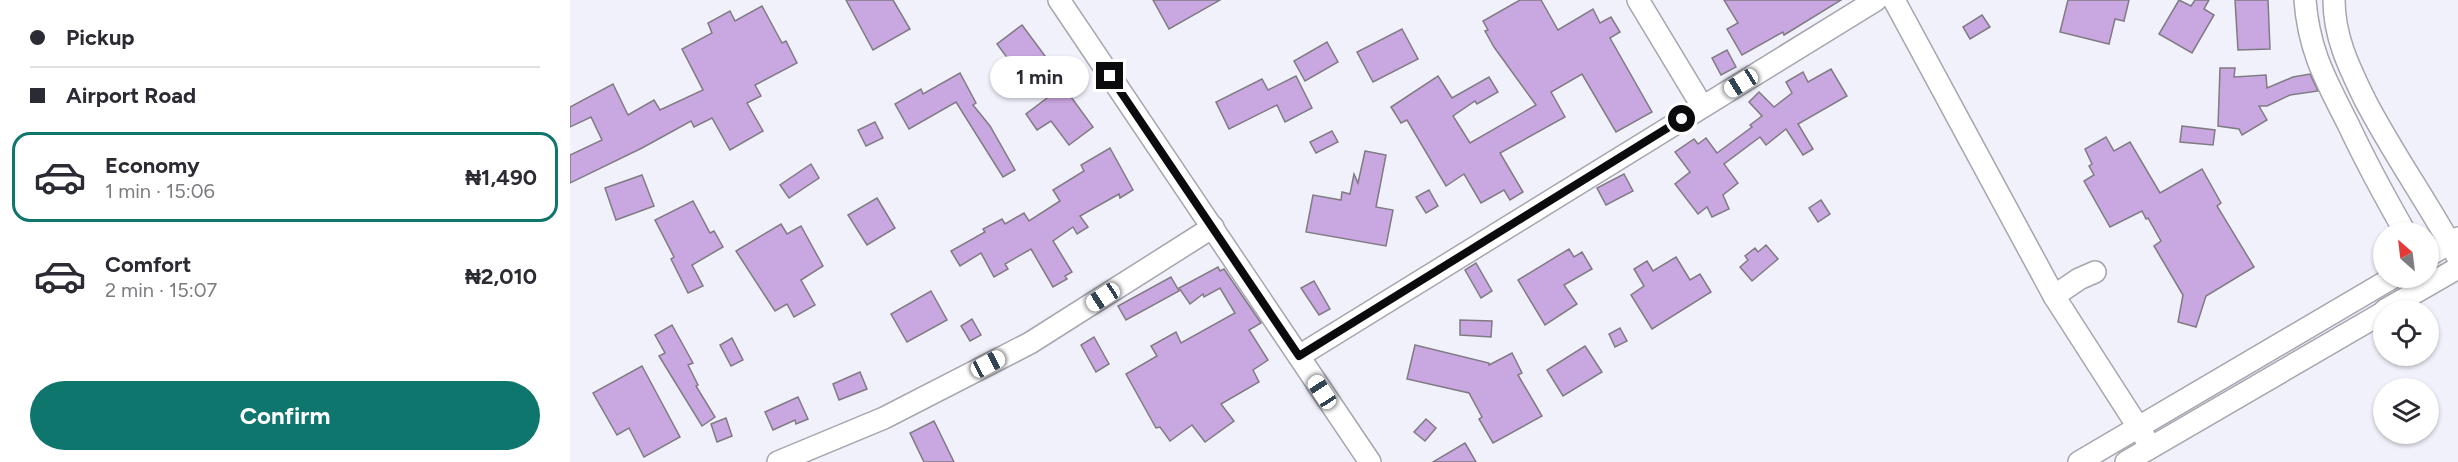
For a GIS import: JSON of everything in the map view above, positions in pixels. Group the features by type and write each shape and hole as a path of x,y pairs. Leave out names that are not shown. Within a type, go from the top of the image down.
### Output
{"street":[{"path":"1059,0 1370,462"},
{"path":"1638,0 1702,106"},
{"path":"1299,356 1876,0"},
{"path":"1894,0 2054,296 2151,447"},
{"path":"2305,0 2310,39 2324,77 2374,179 2399,222"},
{"path":"2334,0 2336,29 2344,57 2381,131 2455,247 2439,252"},
{"path":"778,462 884,418 1029,343 1213,227"},
{"path":"2439,275 2458,268"},
{"path":"2054,296 2079,279 2096,272"},
{"path":"2079,462 2375,288"},
{"path":"2400,300 2417,288"},
{"path":"2126,462 2373,317"}],"building":[{"path":"846,0 893,0 910,29 873,50"},
{"path":"1153,0 1220,0 1169,29"},
{"path":"1520,0 1541,0 1558,30 1593,9 1600,23 1611,17 1620,32 1610,38 1652,112 1616,132 1582,74 1551,92 1565,117 1500,153 1523,192 1510,200 1504,190 1481,203 1464,174 1446,186 1407,120 1401,123 1391,107 1438,76 1452,98 1489,77 1498,92 1477,104 1475,101 1453,116 1470,143 1536,105 1494,47 1485,31 1488,30 1483,21"},
{"path":"1724,0 1841,0 1784,35 1783,32 1742,55 1727,29 1738,23"},
{"path":"2068,0 2129,0 2124,21 2115,19 2109,44 2060,32"},
{"path":"2179,0 2191,6 2195,0 2209,0 2204,9 2214,15 2192,53 2159,34"},
{"path":"2235,0 2268,0 2270,49 2238,50"},
{"path":"762,6 782,43 786,41 797,63 755,85 761,96 747,103 763,131 730,150 712,118 694,127 691,121 570,183 570,155 602,140 591,117 570,127 570,107 613,84 628,115 654,100 660,110 703,90 682,49 712,33 708,23 730,11 735,21"},
{"path":"1982,15 1990,27 1970,39 1963,27"},
{"path":"1022,25 1051,64 1025,82 997,44"},
{"path":"1402,29 1418,59 1373,82 1357,52"},
{"path":"1327,42 1338,62 1305,81 1294,61"},
{"path":"1727,50 1736,67 1721,75 1712,58"},
{"path":"2220,68 2235,68 2234,77 2266,75 2267,88 2293,77 2310,74 2318,91 2290,95 2267,106 2259,106 2267,120 2242,135 2239,129 2218,126"},
{"path":"1831,69 1847,96 1798,124 1813,149 1803,155 1786,129 1766,145 1760,137 1724,164 1738,183 1723,195 1729,209 1712,217 1707,207 1698,214 1675,184 1690,172 1675,152 1694,139 1698,144 1706,138 1717,153 1752,127 1750,125 1762,116 1749,102 1759,92 1774,107 1792,93 1786,82 1803,72 1808,82"},
{"path":"960,73 976,103 973,105 990,126 1015,170 1003,177 956,102 909,129 895,104 921,89 923,94"},
{"path":"1296,76 1312,108 1285,122 1277,105 1229,129 1216,102 1262,79 1268,90"},
{"path":"1063,86 1093,127 1069,145 1051,121 1037,130 1026,114"},
{"path":"875,122 883,138 866,146 858,130"},
{"path":"2182,126 2215,130 2213,145 2180,142"},
{"path":"1332,131 1338,142 1316,153 1310,142"},
{"path":"2106,137 2114,151 2130,142 2160,193 2202,169 2221,203 2217,206 2254,267 2206,296 2196,327 2178,322 2183,295 2154,246 2161,241 2148,218 2146,219 2142,211 2110,227 2084,181 2094,175 2085,149"},
{"path":"1110,148 1133,190 1120,198 1119,194 1080,216 1088,227 1077,234 1073,227 1053,241 1072,272 1065,276 1067,279 1053,287 1031,249 1005,264 1008,269 994,277 981,253 960,266 951,251 985,232 983,229 1002,219 1005,224 1024,213 1029,221 1060,201 1053,190 1084,171 1081,165"},
{"path":"1365,151 1386,155 1376,207 1393,210 1386,246 1306,232 1313,195 1341,200 1342,192 1350,194 1354,174 1358,183"},
{"path":"811,164 819,178 789,198 780,185"},
{"path":"1624,174 1633,191 1606,205 1597,188"},
{"path":"642,175 654,206 616,220 605,188"},
{"path":"1429,190 1438,206 1426,213 1416,197"},
{"path":"877,198 895,228 867,245 848,215"},
{"path":"1821,200 1830,214 1818,222 1809,208"},
{"path":"693,201 710,233 714,231 723,247 692,265 703,286 688,293 671,259 674,257 655,220"},
{"path":"781,224 787,234 801,226 823,266 801,280 815,305 794,317 787,304 775,311 736,251"},
{"path":"1766,245 1778,259 1752,281 1740,267 1748,260 1745,256 1755,248 1758,252"},
{"path":"1569,249 1574,257 1582,252 1592,269 1564,285 1577,304 1545,325 1518,280"},
{"path":"1676,257 1690,280 1700,274 1711,292 1652,329 1631,295 1644,286 1634,269 1647,261 1653,271"},
{"path":"1476,263 1492,291 1481,298 1465,270"},
{"path":"1218,267 1220,271 1224,269 1261,323 1249,330 1268,360 1253,370 1259,382 1221,404 1234,421 1205,442 1192,425 1170,441 1160,427 1156,428 1126,374 1157,356 1151,346 1176,332 1181,343 1235,313 1220,288 1204,297 1203,294 1190,304 1179,288"},
{"path":"1171,277 1179,291 1126,320 1118,306"},
{"path":"1314,281 1330,309 1319,315 1301,288"},
{"path":"931,291 947,320 907,342 891,314"},
{"path":"972,319 981,335 970,341 961,326"},
{"path":"1460,320 1492,321 1491,337 1460,335"},
{"path":"672,325 693,363 688,365 698,385 696,386 715,417 702,426 659,356 665,353 655,335"},
{"path":"1620,328 1627,341 1615,347 1609,334"},
{"path":"1094,337 1109,364 1096,372 1081,345"},
{"path":"732,338 743,360 731,366 720,345"},
{"path":"1415,345 1489,363 1489,365 1512,353 1522,373 1518,375 1542,416 1493,443 1479,419 1482,417 1469,393 1407,379"},
{"path":"1585,346 1602,372 1563,396 1547,370"},
{"path":"642,366 680,437 644,457 629,428 617,435 593,393"},
{"path":"860,372 867,389 839,400 833,384"},
{"path":"798,397 808,419 796,424 795,420 773,430 765,412"},
{"path":"726,418 732,436 717,442 711,424"},
{"path":"1426,419 1436,428 1425,441 1414,432"},
{"path":"934,421 954,462 924,462 910,433"},
{"path":"1465,443 1476,462 1433,462"}],"route":[{"path":"1110,76 1299,356 1682,119"}]}
